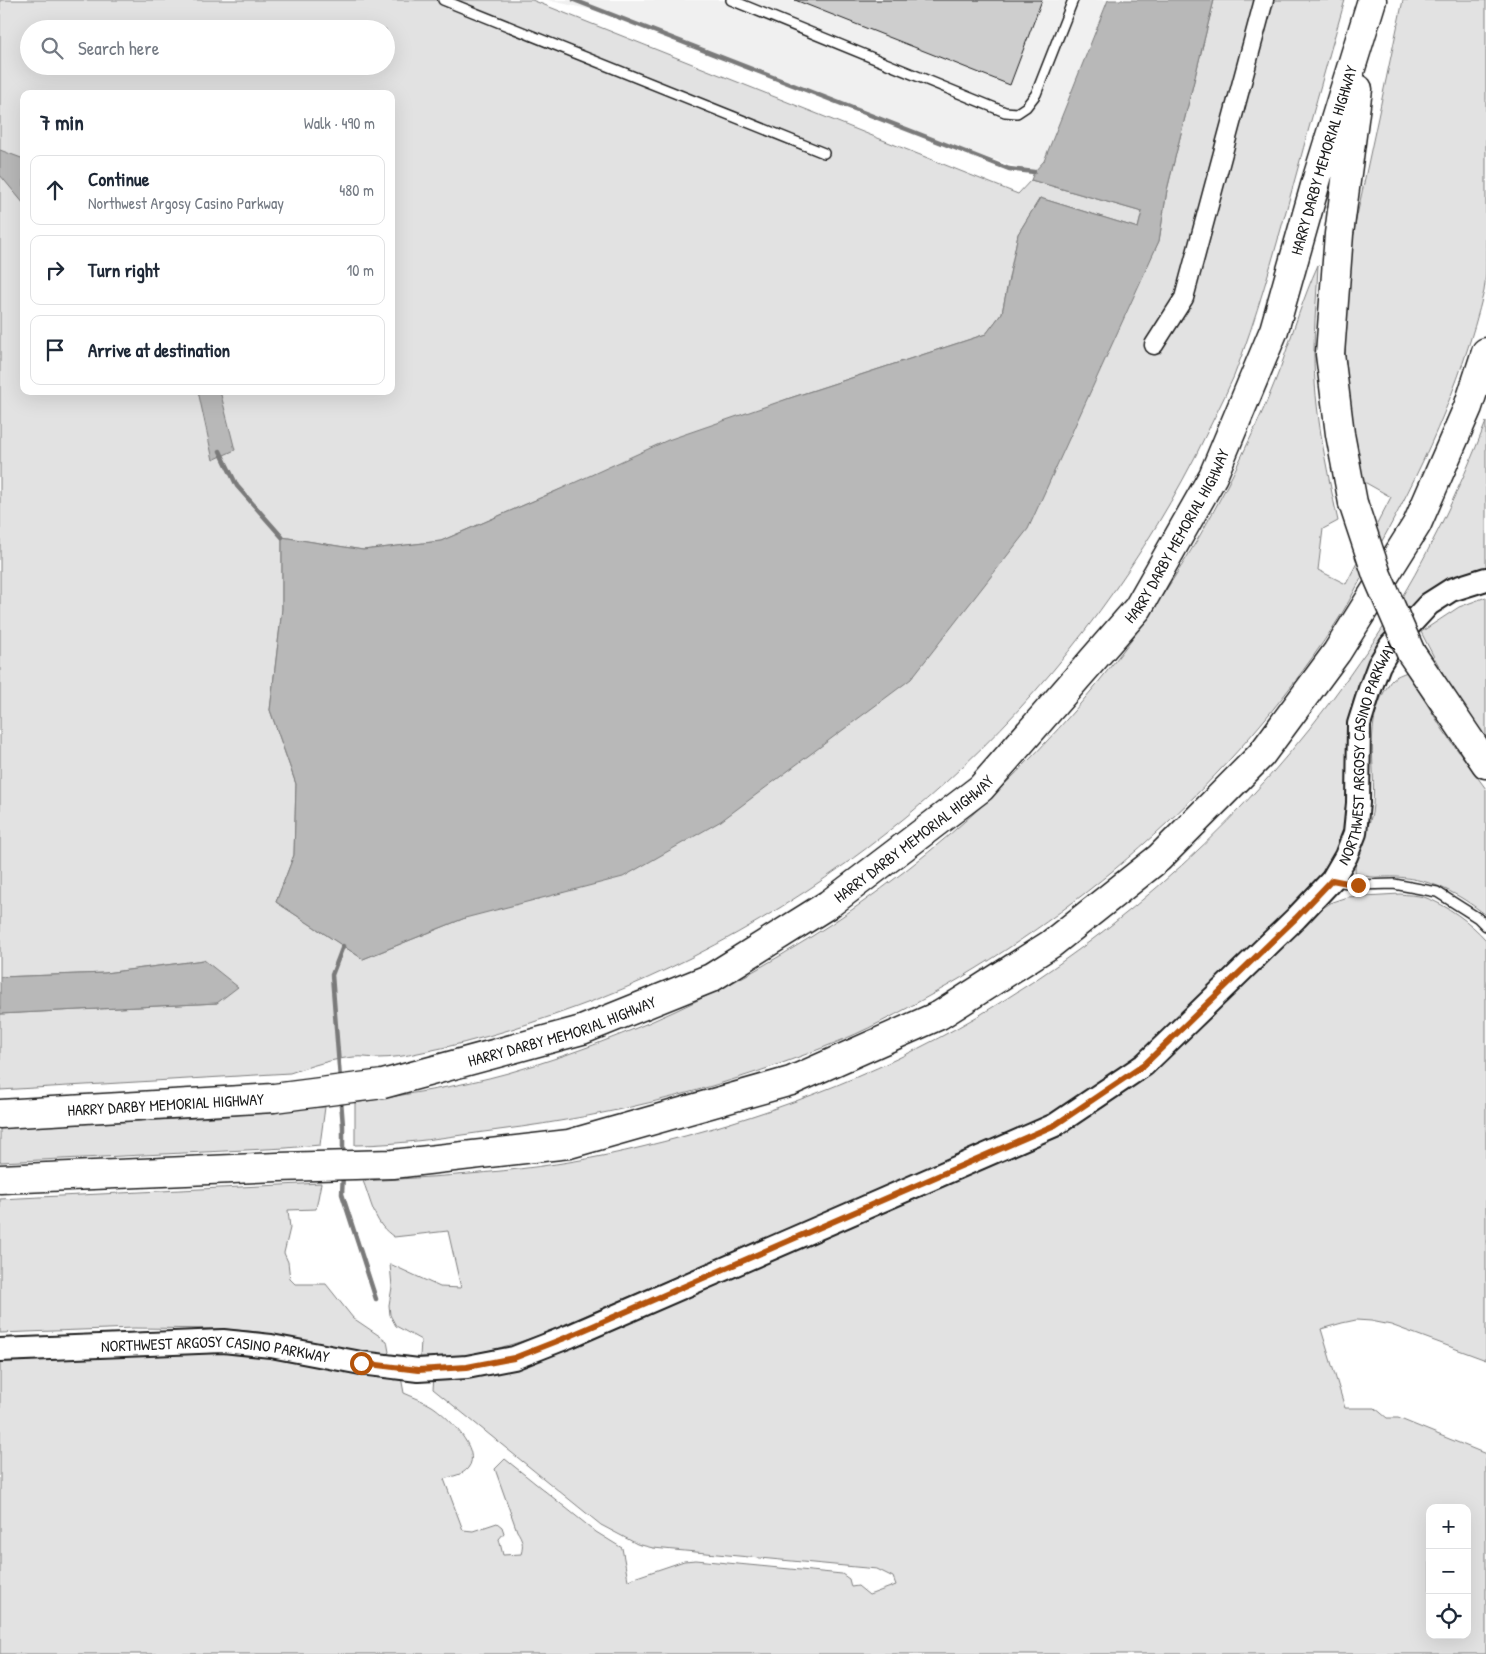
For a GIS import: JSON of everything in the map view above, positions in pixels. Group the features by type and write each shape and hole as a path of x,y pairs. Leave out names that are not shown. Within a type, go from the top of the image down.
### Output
{"highway":[{"path":"1371,6 1339,234 1330,354 1340,434 1353,503 1377,575 1411,653 1486,764"},
{"name":"HARRY DARBY MEMORIAL HIGHWAY","path":"0,1114 274,1098 382,1084 582,1030 710,978 829,904 981,788 1138,608 1213,476 1274,330 1318,175 1371,6"},
{"path":"0,1179 393,1164 569,1144 791,1081 940,1015 1050,944 1159,858 1262,755 1337,652 1417,524 1468,406 1486,352"}],"street":[{"path":"1154,346 1184,298 1264,0"},
{"name":"NORTHWEST ARGOSY CASINO PARKWAY","path":"0,1350 223,1341 271,1346 361,1363 418,1370 467,1367 514,1358 579,1332 1055,1125 1144,1065 1296,918 1332,880 1346,856 1355,833 1358,803 1359,724 1379,665 1390,645 1429,604 1451,590 1486,579"}],"lane":[{"path":"443,0 824,153"},
{"path":"731,0 750,4 1005,112 1017,113 1026,107 1036,94 1074,0"},
{"path":"1332,880 1358,885 1394,884 1437,892 1478,918 1486,926"}],"shaded area":[{"path":"0,0 532,0 1018,194 1031,180 1142,212 1138,228 1040,198 1018,234 1002,313 986,334 790,398 554,492 441,541 363,550 282,537 282,609 270,710 296,784 294,855 276,902 363,959 465,918 1142,276 1159,241 1167,190 1214,0 1345,0 1250,332 1234,376 1195,457 1143,547 1084,631 1018,710 946,782 867,848 782,906 693,957 598,999 510,1030 464,1043 409,1055 378,1058 346,1058 290,1073 0,1090 0,1014 217,1003 204,960 105,973 0,977"},
{"path":"547,0 1108,0 1044,161 1034,172 963,150 606,13"},
{"path":"1108,0 1214,0 1167,190 1159,241 1028,529 911,679 721,821 623,877 465,918 363,959 276,902 294,855 296,784 270,710 282,609 282,537 363,550 441,541 668,440 986,334 1002,313 1018,234 1040,198 1138,228 1142,212 1031,180 1034,172 1044,161"},
{"path":"1403,0 1486,0 1486,278 1484,291 1464,361 1437,429 1407,495 1349,601 1303,671 1261,724 1215,775 1166,824 1060,912 1004,951 947,986 842,1040 716,1085 631,1107 543,1124 409,1142 355,1145 355,1103 451,1086 508,1073 621,1034 730,984 832,923 929,852 1017,772 1098,683 1168,587 1228,484 1263,411 1318,265 1314,342 1316,396 1325,459 1338,521 1323,529 1318,570 1346,584 1391,497 1359,479 1351,442 1344,309 1355,225"},
{"path":"0,150 20,158 20,199 0,175"},
{"path":"199,395 221,395 235,450 213,460"},
{"path":"1486,422 1486,567 1476,569 1446,582 1413,606 1387,632 1365,669 1353,705 1350,724 1348,829 1332,863 1300,901 1164,1030 1121,1068 1065,1107 1038,1121 540,1335 477,1353 420,1357 421,1340 396,1326 390,1315 389,1305 392,1287 390,1264 440,1287 461,1288 448,1231 394,1237 379,1221 363,1181 433,1177 538,1167 608,1155 686,1136 772,1109 857,1077 939,1038 1032,982 1084,946 1182,866 1227,822 1311,727 1377,636 1415,575 1465,474"},
{"path":"1486,597 1486,741 1451,688 1421,632 1459,607"},
{"path":"1407,672 1443,730 1486,789 1486,915 1455,894 1422,881 1397,877 1365,876 1355,872 1359,849 1372,813 1374,721 1384,692 1392,680"},
{"path":"1400,894 1424,897 1458,915 1486,940 1486,1360 1391,1325 1371,1321 1356,1320 1321,1329 1345,1408 1375,1408 1387,1418 1398,1418 1486,1454 1486,1654 0,1654 0,1362 234,1351 401,1377 404,1393 426,1402 446,1417 467,1443 471,1452 471,1461 468,1468 460,1474 444,1479 463,1530 473,1531 497,1523 502,1527 504,1533 499,1539 503,1555 521,1554 522,1548 521,1539 495,1469 505,1459 596,1532 622,1548 628,1580 684,1561 696,1560 842,1574 849,1579 851,1587 858,1586 869,1595 896,1585 893,1577 877,1569 653,1548 637,1544 601,1525 433,1389 434,1377 459,1376 1070,1126 1104,1107 1130,1087 1315,913 1332,902 1347,897"},
{"path":"204,960 238,987 217,1003 0,1014 0,977 105,973"},
{"path":"325,1107 320,1145 0,1162 0,1128 218,1117"},
{"path":"321,1183 316,1209 288,1210 290,1228 284,1253 288,1262 290,1279 295,1284 326,1284 353,1318 387,1341 389,1352 385,1356 259,1332 224,1329 134,1328 0,1333 0,1199"}],"building":[{"path":"795,0 1042,0 1010,85"}],"waterway":[{"path":"574,0 1009,169 1034,172"},
{"path":"220,451 237,486 282,537"},
{"path":"340,1079 332,975 343,946"},
{"path":"341,1100 343,1157"},
{"path":"343,1174 342,1194 376,1299"}],"route":[{"path":"361,1363 418,1370 467,1367 514,1358 570,1336 1055,1125 1144,1065 1296,918 1332,880 1358,885"}]}
